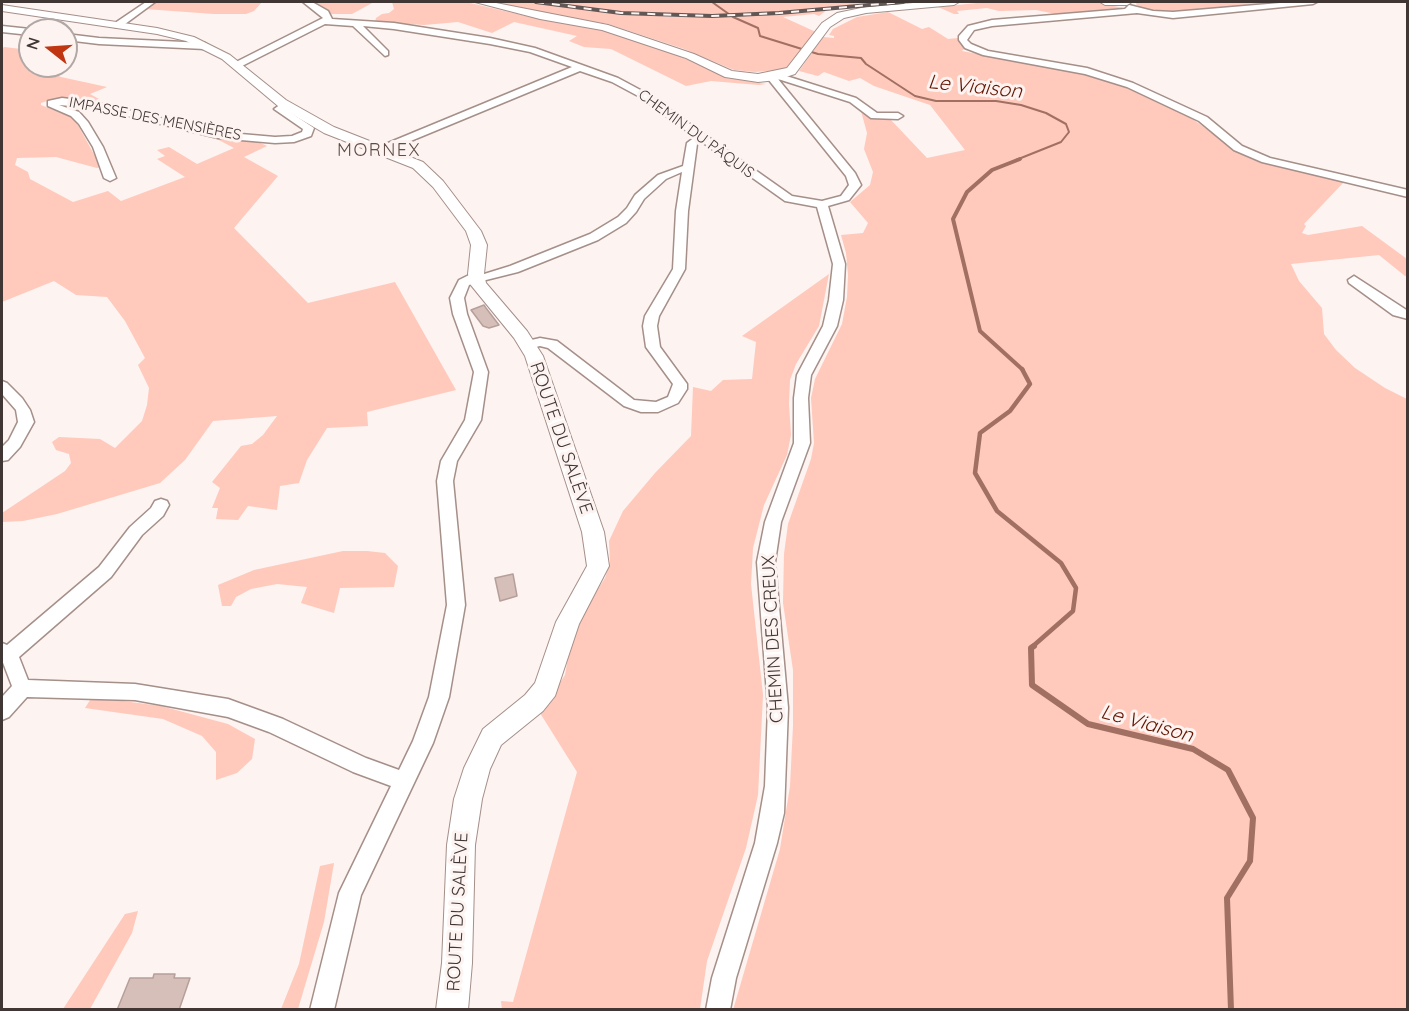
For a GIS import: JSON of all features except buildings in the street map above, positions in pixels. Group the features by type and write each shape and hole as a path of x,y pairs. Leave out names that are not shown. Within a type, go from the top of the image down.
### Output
{"main road":[{"path":"480,2 617,31 697,59 729,74 752,78 779,75 798,64 832,19 850,12 954,2"},
{"path":"1108,2 1128,2"},
{"path":"2,8 173,34 205,46 237,66 284,105 333,132 421,167 438,184 464,217 478,240 476,278"},
{"name":"ROUTE DU SALÈVE","path":"452,1010 457,963 461,845 468,799 477,768 492,737 542,696 550,679 568,622 591,583 598,566 593,532 541,374 528,345 476,278"}],"street":[{"path":"99,41 151,2"},
{"path":"237,66 328,17 307,2"},
{"path":"1108,2 1138,10 1173,15 1313,2"},
{"path":"1128,2 1138,10"},
{"path":"1138,10 992,22 972,28 963,36 963,40 968,46 986,53 1087,72 1130,85 1192,113 1238,148 1266,160 1407,194"},
{"name":"CHEMIN DU PÂQUIS","path":"324,21 354,22 507,44 615,80 643,94 783,196 802,203 822,204"},
{"path":"354,22 385,53"},
{"path":"2,29 18,31"},
{"path":"78,38 205,46"},
{"path":"380,150 581,68"},
{"path":"779,75 853,100 875,116 898,116"},
{"path":"779,75 854,181 853,190 844,198 822,204"},
{"name":"IMPASSE DES MENSIÈRES","path":"110,178 98,147 83,122 75,114 53,106 52,103 62,101 95,105 218,135 275,140 294,139 307,134 309,128 279,109 284,105"},
{"path":"528,345 540,342 552,344 629,403 658,407 678,395 680,384 653,347 649,331 652,316 673,283 680,264 682,211 692,143 701,138"},
{"path":"322,1010 350,893 423,742 436,707 454,616 455,594 444,486 449,461 473,420 481,376 458,302 461,286 476,278 514,269 594,237 622,220 632,210 639,197 662,177 677,170 689,168"},
{"name":"CHEMIN DES CREUX","path":"718,1010 724,978 766,843 773,813 777,776 778,708 766,562 773,522 802,443 801,398 804,375 830,326 837,300 839,264 822,204"},
{"path":"1354,280 1398,312 1407,315"},
{"path":"2,386 23,410 26,422 15,443 2,456"},
{"path":"22,688 5,653 105,572 136,531 162,505"},
{"path":"22,688 135,692 228,708 276,725 360,765 404,781"},
{"path":"2,711 22,688"}],"shaded area":[{"path":"155,2 262,2 254,11 246,14 145,9"},
{"path":"312,2 374,2 352,14 331,14"},
{"path":"392,2 466,2 543,20 599,29 677,55 728,78 766,84 711,81 686,86 611,49 584,47 569,41 577,36 514,22 492,33 458,22 424,25 375,22 376,18 394,9"},
{"path":"494,2 528,2 596,11 672,17 756,16 827,10 819,16 814,14 783,17 816,32 792,65 780,70 755,72 734,70 684,49 608,24 542,14"},
{"path":"546,2 888,2 716,15 623,12"},
{"path":"987,2 1097,2 1127,9 1061,15 1036,10 999,11 987,8 957,11 959,14 954,14 938,7"},
{"path":"1137,2 1297,2 1171,14 1140,8"},
{"path":"888,12 922,29 929,27 948,39 958,38 966,47 962,51 1107,79 1184,113 1240,153 1270,164 1344,182 1304,224 1306,226 1302,233 1308,235 1362,226 1407,259 1407,276 1379,255 1291,264 1299,281 1322,308 1324,334 1336,350 1355,368 1385,388 1407,399 1407,1009 733,1010 780,849 790,786 793,670 783,603 784,554 788,524 811,459 814,443 811,398 815,379 842,324 847,297 846,253 841,235 863,233 868,223 850,202 870,185 873,172 864,149 867,133 861,111 869,118 891,120 927,158 965,150 930,105 874,86 860,78 849,81 824,72 818,76 799,71 823,37 834,38 829,35 833,29 857,17"},
{"path":"4,47 18,49 18,78 66,78 107,87 90,94 99,99 90,102 53,99 41,103 41,105 74,118 101,167 97,168 56,157 17,158 15,165 28,172 30,179 73,202 108,191 121,201 185,177 157,159 165,156 157,150 169,147 197,164 234,148 215,138 218,137 256,141 267,146 244,157 278,176 234,228 308,303 395,282 456,390 367,412 368,426 327,428 307,460 299,483 280,486 277,510 248,506 238,520 216,519 218,508 212,508 220,488 212,482 241,446 252,444 263,435 277,416 213,421 185,460 160,483 57,514 23,521 2,522 2,513 65,471 71,463 69,454 56,450 52,442 59,437 100,439 115,448 142,421 149,388 138,365 145,358 125,321 107,297 76,295 54,281 2,302 2,49"},
{"path":"829,274 819,326 796,364 790,380 791,435 787,455 764,505 753,548 751,584 763,695 758,795 746,848 707,961 700,1009 502,1010 501,1001 513,1002 577,772 540,713 565,675 571,640 579,619 605,578 610,563 609,541 623,511 655,473 691,436 693,387 711,391 723,380 752,379 756,342 742,336"},
{"path":"343,551 385,553 398,566 394,587 340,588 334,613 301,603 307,587 277,584 251,589 236,597 231,606 222,606 218,585 254,570"},
{"path":"92,697 161,706 228,724 255,739 252,759 237,773 216,780 216,752 202,736 163,719 85,708"},
{"path":"334,863 324,922 298,1009 281,1009 299,964 320,866"},
{"path":"138,911 132,933 90,1009 63,1009 125,914"}],"waterway":[{"name":"Le Viaison","path":"712,2 733,17 758,28 760,36 818,54 861,58 866,64 915,96 936,101 996,101 1021,105 1046,113 1066,124 1069,132 1061,142 1016,160"},
{"name":"Le Viaison","path":"1020,159 992,170 967,192 953,219 980,331 1022,369"},
{"name":"Le Viaison","path":"1022,369 1030,384 1010,411 980,433 975,473 997,511 1061,563 1076,588 1073,611 1032,647"},
{"name":"Le Viaison","path":"1034,646 1031,648 1032,685 1088,724 1193,749 1228,770 1253,818 1250,861 1227,898 1231,1010"}],"railway":[{"path":"536,2 621,13 712,16 779,13 903,2"}],"district":[{"name":"MORNEX","path":"379,151"}]}
